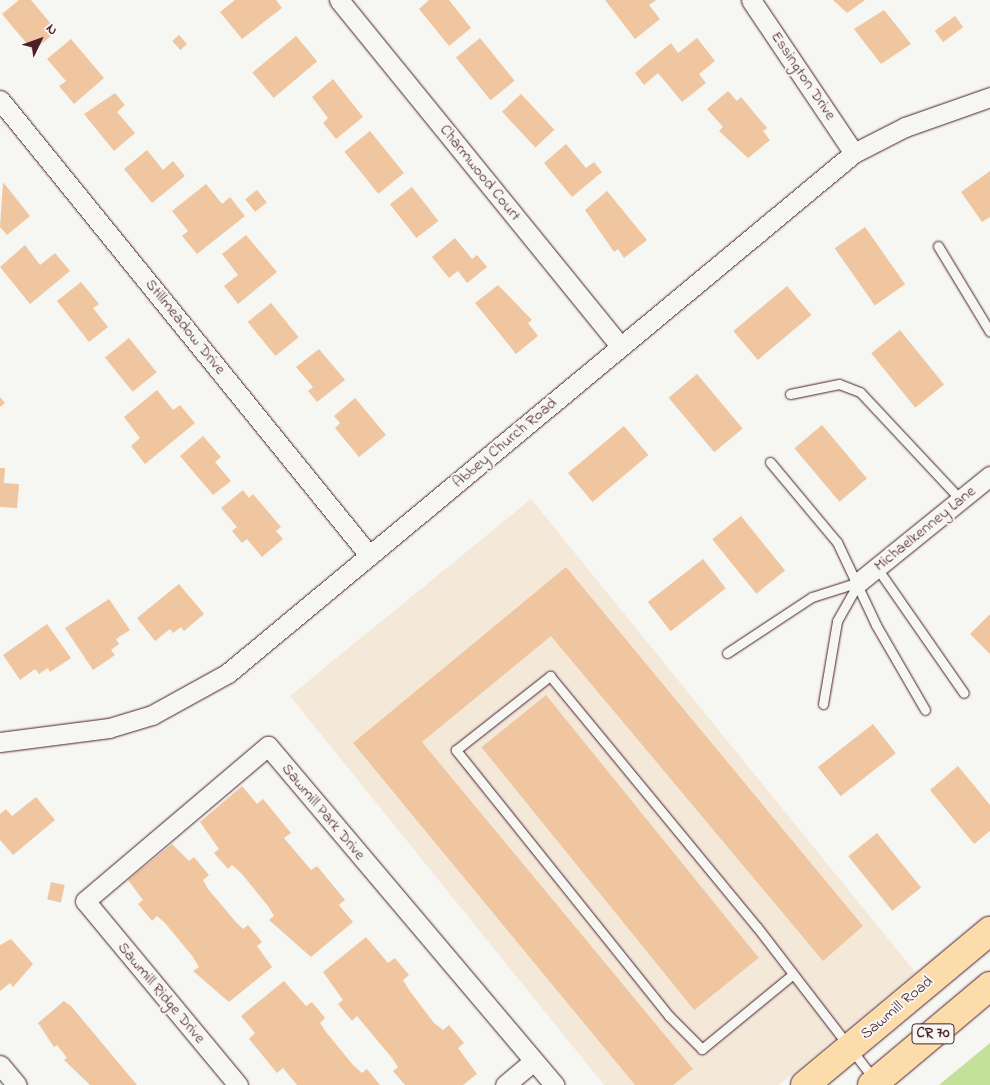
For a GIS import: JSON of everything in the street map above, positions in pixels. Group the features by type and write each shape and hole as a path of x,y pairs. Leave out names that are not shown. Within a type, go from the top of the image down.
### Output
{"main road":[{"name":"Sawmill Road","path":"805,1085 990,931"},
{"name":"CR 70","path":"874,1083 990,986"}],"street":[{"name":"Charmwood Court","path":"339,0 620,346"},
{"name":"Essington Drive","path":"750,0 854,153"},
{"name":"Abbey Church Road","path":"0,742 108,728 180,701 228,673 854,153 940,112 990,96"},
{"name":"Stillmeadow Drive","path":"0,100 369,554"},
{"name":"Michaelkenney Lane","path":"859,582 990,476"},
{"name":"Sawmill Park Drive","path":"85,901 268,746 531,1063 554,1085"},
{"name":"Sawmill Ridge Drive","path":"85,901 238,1085"},
{"path":"505,1085 531,1063"},
{"path":"0,1065 16,1085"}],"lane":[{"path":"938,246 990,332"},
{"path":"790,394 839,384 860,392 960,500"},
{"path":"770,462 837,542 859,582 876,625 925,710"},
{"path":"877,568 964,693"},
{"path":"727,653 812,597 859,582"},
{"path":"824,704 837,621 859,582"},
{"path":"792,975 702,1049 669,1016 456,750 550,676 851,1047 874,1083"}],"shaded area":[{"path":"531,499 915,972 779,1085 604,1085 290,696"}],"green space":[{"path":"990,1043 990,1085 939,1085"}],"building":[{"path":"19,0 31,0 57,31 33,51 2,14"},
{"path":"235,0 276,0 282,8 242,39 220,12"},
{"path":"429,0 449,0 471,28 449,46 419,9"},
{"path":"605,0 656,0 649,5 660,19 635,39"},
{"path":"833,0 865,0 847,13"},
{"path":"884,10 911,44 881,64 854,29"},
{"path":"955,16 963,27 943,42 935,31"},
{"path":"179,35 187,44 180,50 172,41"},
{"path":"296,36 317,61 274,98 252,73"},
{"path":"480,38 515,81 491,100 456,58"},
{"path":"697,38 715,61 699,74 706,83 682,102 658,73 644,85 635,73 671,43 678,53"},
{"path":"71,39 104,78 74,104 59,86 66,81 47,59"},
{"path":"333,79 363,117 336,139 323,123 328,118 312,97"},
{"path":"728,91 737,101 741,97 767,128 763,131 770,140 748,158 719,131 723,127 707,109"},
{"path":"115,93 125,105 117,112 135,133 114,151 84,114"},
{"path":"521,94 554,130 535,148 502,112"},
{"path":"370,131 404,173 378,194 344,152"},
{"path":"566,144 586,168 594,162 602,172 572,197 544,163"},
{"path":"147,150 163,170 173,161 185,176 152,203 124,169"},
{"path":"990,171 990,217 982,222 961,192"},
{"path":"3,182 30,216 7,235 0,227"},
{"path":"206,184 222,204 230,197 245,216 197,254 182,236 188,231 172,211"},
{"path":"412,187 438,221 416,238 390,204"},
{"path":"257,190 267,203 255,212 245,199"},
{"path":"607,191 647,240 624,258 618,249 614,252 585,210"},
{"path":"865,227 905,284 875,306 835,248"},
{"path":"246,235 277,272 238,304 224,286 238,275 222,254"},
{"path":"455,238 472,259 477,255 487,267 467,283 458,271 449,278 432,257"},
{"path":"25,245 40,265 55,253 70,271 30,304 0,267"},
{"path":"81,282 99,304 93,308 108,327 89,342 57,301"},
{"path":"498,285 532,320 528,323 538,336 516,354 475,303"},
{"path":"787,286 811,315 758,360 733,331"},
{"path":"271,303 299,337 275,356 248,322"},
{"path":"900,330 944,384 915,408 871,353"},
{"path":"129,338 157,372 133,392 105,358"},
{"path":"319,349 345,380 317,402 308,391 313,387 296,367"},
{"path":"697,374 743,428 714,452 669,398"},
{"path":"157,390 173,410 180,405 195,423 145,464 131,446 140,438 124,417"},
{"path":"0,397 5,403 0,407"},
{"path":"355,398 386,435 359,457 335,428 340,423 334,416"},
{"path":"822,425 867,479 839,502 794,448"},
{"path":"624,426 648,455 593,502 568,473"},
{"path":"203,436 221,457 215,462 231,481 213,495 180,456"},
{"path":"0,468 5,468 4,483 19,484 17,508 0,507"},
{"path":"243,490 249,498 253,494 281,527 276,531 283,539 262,557 247,539 242,543 232,531 237,527 221,508"},
{"path":"741,516 785,570 756,594 712,539"},
{"path":"703,559 726,588 671,631 648,602"},
{"path":"566,567 863,926 823,961 551,636 422,742 693,1069 673,1085 635,1085 353,743"},
{"path":"179,584 204,614 184,631 181,627 173,633 170,629 155,641 137,618"},
{"path":"109,599 130,630 116,639 119,644 111,650 115,655 93,670 65,628"},
{"path":"990,614 990,654 970,634"},
{"path":"47,624 71,658 50,672 48,668 39,674 35,669 20,680 3,655"},
{"path":"546,695 759,958 694,1010 481,747"},
{"path":"873,724 896,753 841,796 818,767"},
{"path":"958,766 990,805 990,831 974,844 930,790"},
{"path":"242,786 257,804 263,799 291,833 284,838 311,870 317,866 345,900 339,905 353,922 311,957 269,920 274,916 268,906 241,873 232,865 228,869 214,853 219,849 200,822"},
{"path":"36,797 55,820 13,855 0,840 0,814 6,809 12,816"},
{"path":"877,833 921,887 892,911 848,856"},
{"path":"172,844 189,861 194,857 209,875 203,880 208,889 243,929 248,925 262,942 257,946 272,967 229,1002 193,971 199,967 193,957 165,923 157,916 152,921 138,904 143,900 128,880"},
{"path":"51,882 65,885 61,903 47,900"},
{"path":"366,937 388,963 395,958 409,975 403,980 434,1023 443,1030 449,1025 464,1043 458,1048 477,1074 463,1085 405,1085 393,1071 398,1067 392,1058 357,1016 352,1021 338,1004 343,1000 323,972"},
{"path":"11,939 33,964 13,987 10,983 0,991 0,945"},
{"path":"284,981 306,1006 312,1002 325,1018 320,1023 353,1065 362,1073 367,1069 380,1085 297,1085 283,1068 277,1073 249,1039 255,1033 241,1016"},
{"path":"64,1001 71,1006 137,1085 90,1085 64,1060 67,1058 57,1045 54,1047 38,1023"}]}
